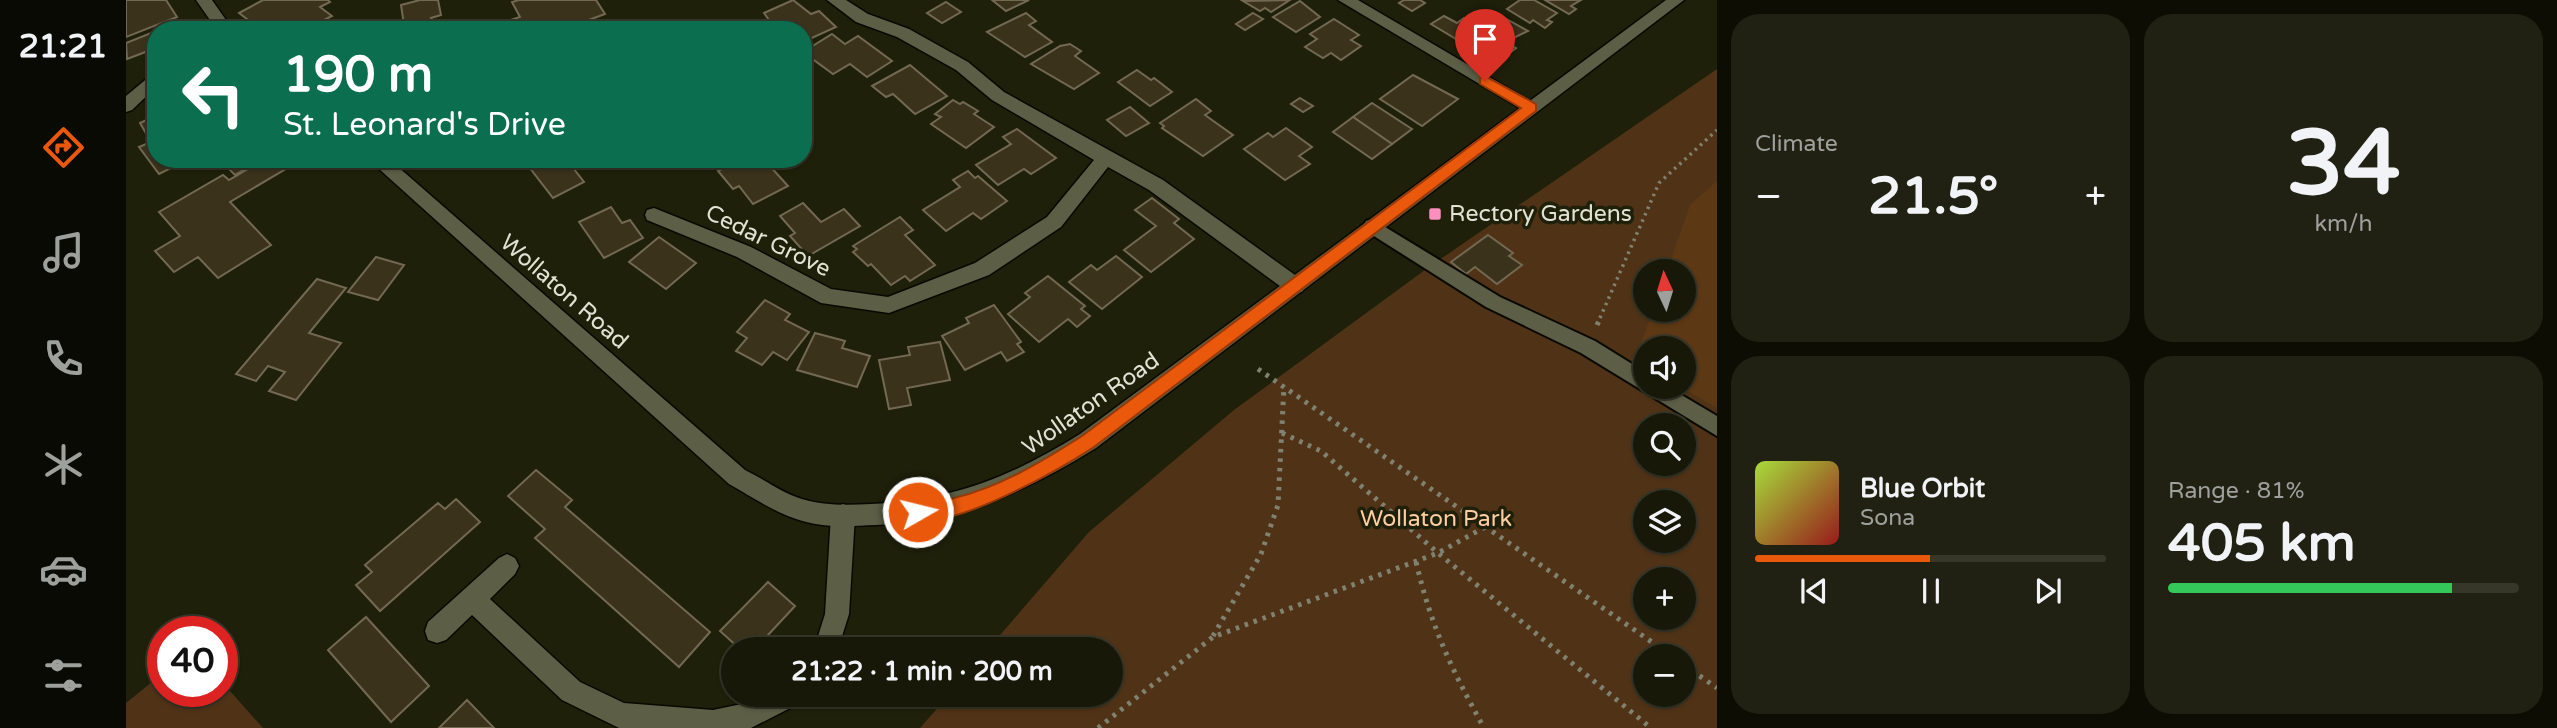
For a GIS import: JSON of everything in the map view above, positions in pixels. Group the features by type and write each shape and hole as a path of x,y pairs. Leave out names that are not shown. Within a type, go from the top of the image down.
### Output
{"street":[{"path":"204,0 219,21"},
{"path":"1346,0 1531,107"},
{"name":"Wollaton Road","path":"387,168 737,477 798,509 843,515 899,515 955,506 1048,467 1295,286 1675,0"},
{"path":"847,3 962,66 998,96 1156,185 1295,286"},
{"path":"126,108 147,86"},
{"path":"126,108 147,101"},
{"name":"Cedar Grove","path":"654,215 744,252 828,297 889,304 982,270 1054,222 1105,158"},
{"path":"830,637 837,614 843,515"},
{"path":"437,631 507,566"},
{"path":"472,599 571,691 622,716 713,723 755,714 768,707"}],"lane":[{"path":"1372,226 1493,302 1588,347 1633,375"},
{"path":"1672,399 1717,427"}],"path":[{"path":"1588,347 1659,183 1717,130"},
{"path":"1258,369 1655,644"},
{"path":"1213,637 1261,554 1278,505 1284,386"},
{"path":"1282,433 1321,451 1438,553 1651,728"},
{"path":"1098,728 1213,637 1416,562 1485,527"},
{"path":"1416,562 1427,614 1446,659 1484,728"},
{"path":"1696,673 1717,688"}],"green space":[{"name":"Wollaton Park","path":"1717,69 1717,728 920,728 938,707 1123,707 1123,637 998,637 1089,532 1234,410 1429,267"},
{"path":"147,686 147,707 238,707 238,700 263,728 126,728 126,703"}],"shaded area":[{"path":"1717,181 1717,408 1696,396 1696,336 1644,336 1649,322 1696,322 1696,259 1671,259 1690,205"}],"building":[{"path":"126,0 166,0 177,17 167,21 147,21 147,29 126,37"},
{"path":"263,0 328,0 330,2 320,7 332,16 322,21 249,21 239,13"},
{"path":"420,0 438,0 441,15 431,18 432,21 403,21 401,5"},
{"path":"596,0 605,14 586,21 507,21 520,17 512,2"},
{"path":"793,0 811,14 819,11 836,27 812,38 812,21 770,21 764,13"},
{"path":"992,0 1029,0 1006,11"},
{"path":"1290,0 1271,12 1265,8 1260,11 1243,1"},
{"path":"1404,0 1420,0 1425,3 1412,11 1399,3"},
{"path":"1520,0 1534,0 1557,13 1547,20 1552,22 1545,28 1533,20 1530,23 1507,9"},
{"path":"1545,0 1581,0 1571,6 1576,9 1569,14"},
{"path":"1300,1 1320,17 1296,32 1273,17"},
{"path":"946,2 961,12 942,23 927,13"},
{"path":"1492,11 1528,31 1507,41 1476,23"},
{"path":"1026,13 1036,21 1029,25 1052,42 1025,57 987,32"},
{"path":"1253,13 1263,19 1245,30 1236,24"},
{"path":"1444,16 1457,23 1464,18 1516,48 1496,63 1431,24"},
{"path":"1334,19 1359,35 1351,40 1361,46 1341,60 1331,53 1323,58 1305,47 1317,39 1310,34"},
{"path":"832,34 845,44 858,36 892,61 867,77 850,64 833,74 812,59 812,46"},
{"path":"147,35 147,51 127,59 126,43"},
{"path":"1070,44 1081,51 1075,56 1099,73 1074,89 1031,64 1060,46"},
{"path":"910,65 947,96 915,114 893,94 886,97 872,86"},
{"path":"1137,70 1151,80 1154,78 1172,92 1150,106 1118,82"},
{"path":"1413,75 1458,99 1422,126 1380,99"},
{"path":"1300,98 1313,106 1303,112 1291,104"},
{"path":"1196,99 1211,111 1205,115 1233,135 1203,156 1162,128 1164,126 1160,123"},
{"path":"953,100 960,104 963,102 978,111 974,114 994,127 966,148 931,124 941,117 935,114"},
{"path":"1372,103 1412,129 1392,144 1353,117"},
{"path":"1130,107 1149,123 1126,136 1107,120"},
{"path":"1353,117 1392,144 1372,159 1333,132"},
{"path":"147,120 147,135 140,123"},
{"path":"1286,128 1312,147 1299,156 1310,164 1285,180 1244,149 1268,133 1273,137"},
{"path":"1017,129 1056,158 1031,174 1024,169 998,185 976,165 1011,144 1003,137"},
{"path":"147,144 147,158 139,147"},
{"path":"155,168 171,168 159,174"},
{"path":"228,168 246,168 235,175"},
{"path":"250,168 284,170 230,202 271,245 218,278 198,257 174,272 155,251 180,236 159,212 223,175 229,180"},
{"path":"530,168 573,168 584,182 553,198"},
{"path":"724,168 772,168 788,186 753,204 739,186 733,189 718,171"},
{"path":"968,171 975,178 978,176 1007,201 981,219 973,213 946,231 923,210 960,187 953,180"},
{"path":"1152,198 1179,219 1174,223 1194,239 1151,272 1124,250 1156,226 1135,210"},
{"path":"803,203 821,222 844,209 860,226 808,256 790,236 795,233 780,216"},
{"path":"611,207 622,223 630,220 643,238 604,258 579,222"},
{"path":"900,217 913,230 905,235 935,265 910,281 905,276 891,285 871,264 868,266 853,252 857,249 853,246"},
{"path":"1488,235 1513,253 1509,256 1522,265 1497,284 1475,267 1466,274 1451,262"},
{"path":"659,237 696,263 666,289 629,262"},
{"path":"1116,256 1142,277 1102,309 1069,282 1091,265 1097,270"},
{"path":"376,257 404,265 378,300 348,292"},
{"path":"1048,276 1085,306 1081,309 1090,316 1077,327 1068,319 1039,342 1008,314 1030,297 1025,293"},
{"path":"317,279 346,288 309,333 341,343 296,400 269,391 285,372 268,366 256,381 236,374"},
{"path":"765,300 790,314 785,320 809,332 787,360 773,352 762,365 736,351 747,338 737,332"},
{"path":"994,305 1021,342 1017,344 1024,352 1007,361 1001,352 965,370 942,336 969,323 966,318"},
{"path":"815,333 845,341 842,348 870,356 857,387 797,370"},
{"path":"940,342 950,380 907,388 911,405 889,409 879,360 910,355 908,347"},
{"path":"536,470 572,500 565,507 710,632 679,667 535,538 545,529 508,496"},
{"path":"456,499 480,522 380,611 356,585 372,572 365,565 438,503 445,509"},
{"path":"768,582 795,606 766,637 727,637 720,631"},
{"path":"366,617 429,686 391,722 328,650"},
{"path":"467,700 494,728 439,728"}],"place":[{"name":"Rectory Gardens","path":"1435,214"}],"route":[{"path":"918,512 955,506 1004,488 1048,467 1088,441 1531,107 1485,81"}]}
